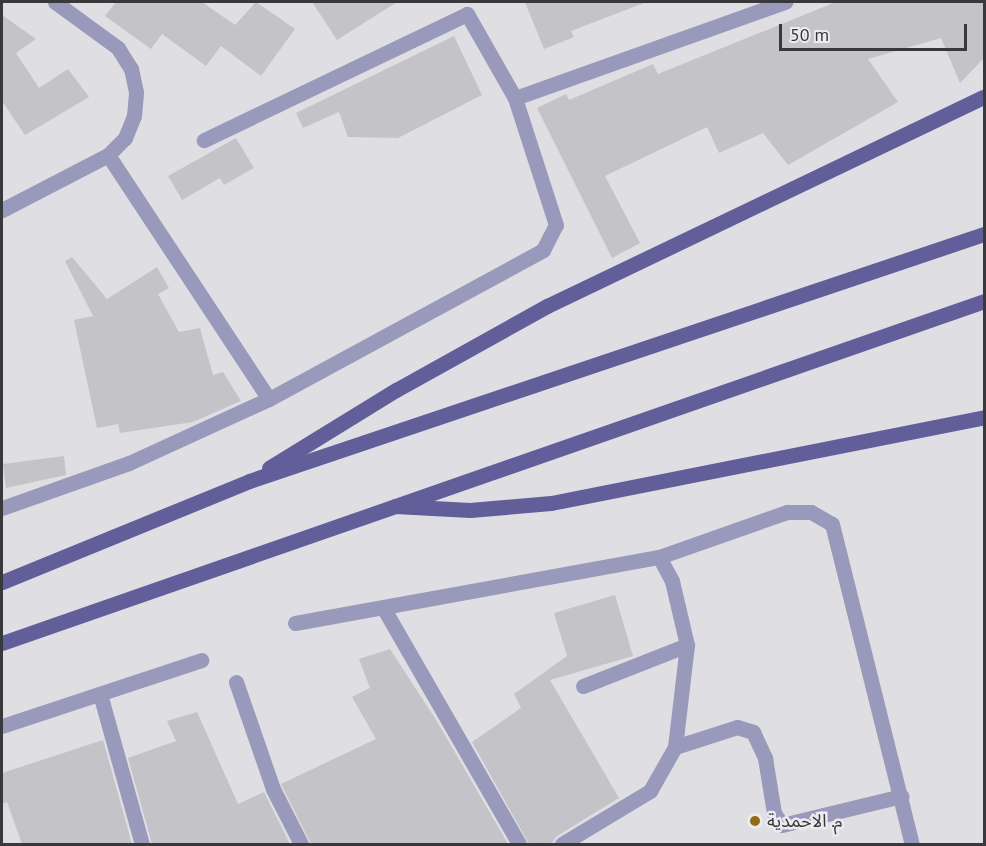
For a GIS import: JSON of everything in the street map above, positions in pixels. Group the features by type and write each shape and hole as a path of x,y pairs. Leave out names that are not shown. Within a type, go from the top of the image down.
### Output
{"main road":[{"path":"957,106 984,88"},
{"path":"249,481 396,390 546,306 957,106 984,97"},
{"path":"2,582 249,481 953,247 984,234"},
{"path":"2,643 389,506 984,301"},
{"path":"389,506 470,510 551,503 984,417"}],"street":[{"path":"2,210 108,155 125,138 134,116 136,92 131,69 118,48 55,2"},
{"path":"515,98 750,8 785,2"},
{"path":"2,508 129,463 269,399 543,250 556,225 554,210 515,98 468,14 204,140"},
{"path":"108,155 269,399"},
{"path":"295,622 384,609 659,557 787,512 811,512 832,524 902,796 912,844"},
{"path":"562,844 650,791 675,747 687,645 672,581 659,557"},
{"path":"384,609 519,844"},
{"path":"583,686 687,645"},
{"path":"2,726 201,660"},
{"path":"236,682 273,789 301,844"},
{"path":"100,694 142,844"},
{"path":"675,747 737,727 753,732 765,758 774,813 782,825 902,796"}],"building":[{"path":"116,2 202,2 235,25 256,2 295,29 261,76 221,46 206,66 162,34 151,49 105,16"},
{"path":"312,2 397,2 337,40"},
{"path":"525,2 644,3 571,31 574,37 544,49"},
{"path":"836,2 984,2 984,58 960,83 941,38 868,59 898,102 788,165 763,133 719,153 707,127 605,176 640,243 612,258 537,108 566,94 569,100 653,64 658,74"},
{"path":"2,15 36,39 16,53 39,88 68,69 89,97 25,135 2,101"},
{"path":"454,36 482,95 398,138 348,137 339,112 303,128 296,113"},
{"path":"236,138 254,168 224,185 220,178 182,200 168,176"},
{"path":"72,257 107,299 157,267 169,288 158,294 179,332 200,328 213,375 223,372 241,401 193,422 120,433 118,424 97,428 74,320 93,316 65,261"},
{"path":"64,456 66,475 6,488 3,464"},
{"path":"615,595 633,656 550,680 619,798 557,836 551,844 529,844 472,742 521,708 514,694 567,656 554,613"},
{"path":"390,649 438,723 508,844 311,844 281,784 376,739 352,697 370,688 359,659"},
{"path":"197,712 238,804 264,792 290,844 152,844 128,758 176,741 167,721"},
{"path":"103,740 132,844 22,844 7,802 2,804 2,773"}],"place":[{"name":"م. الاحمدية","path":"755,821"}]}
